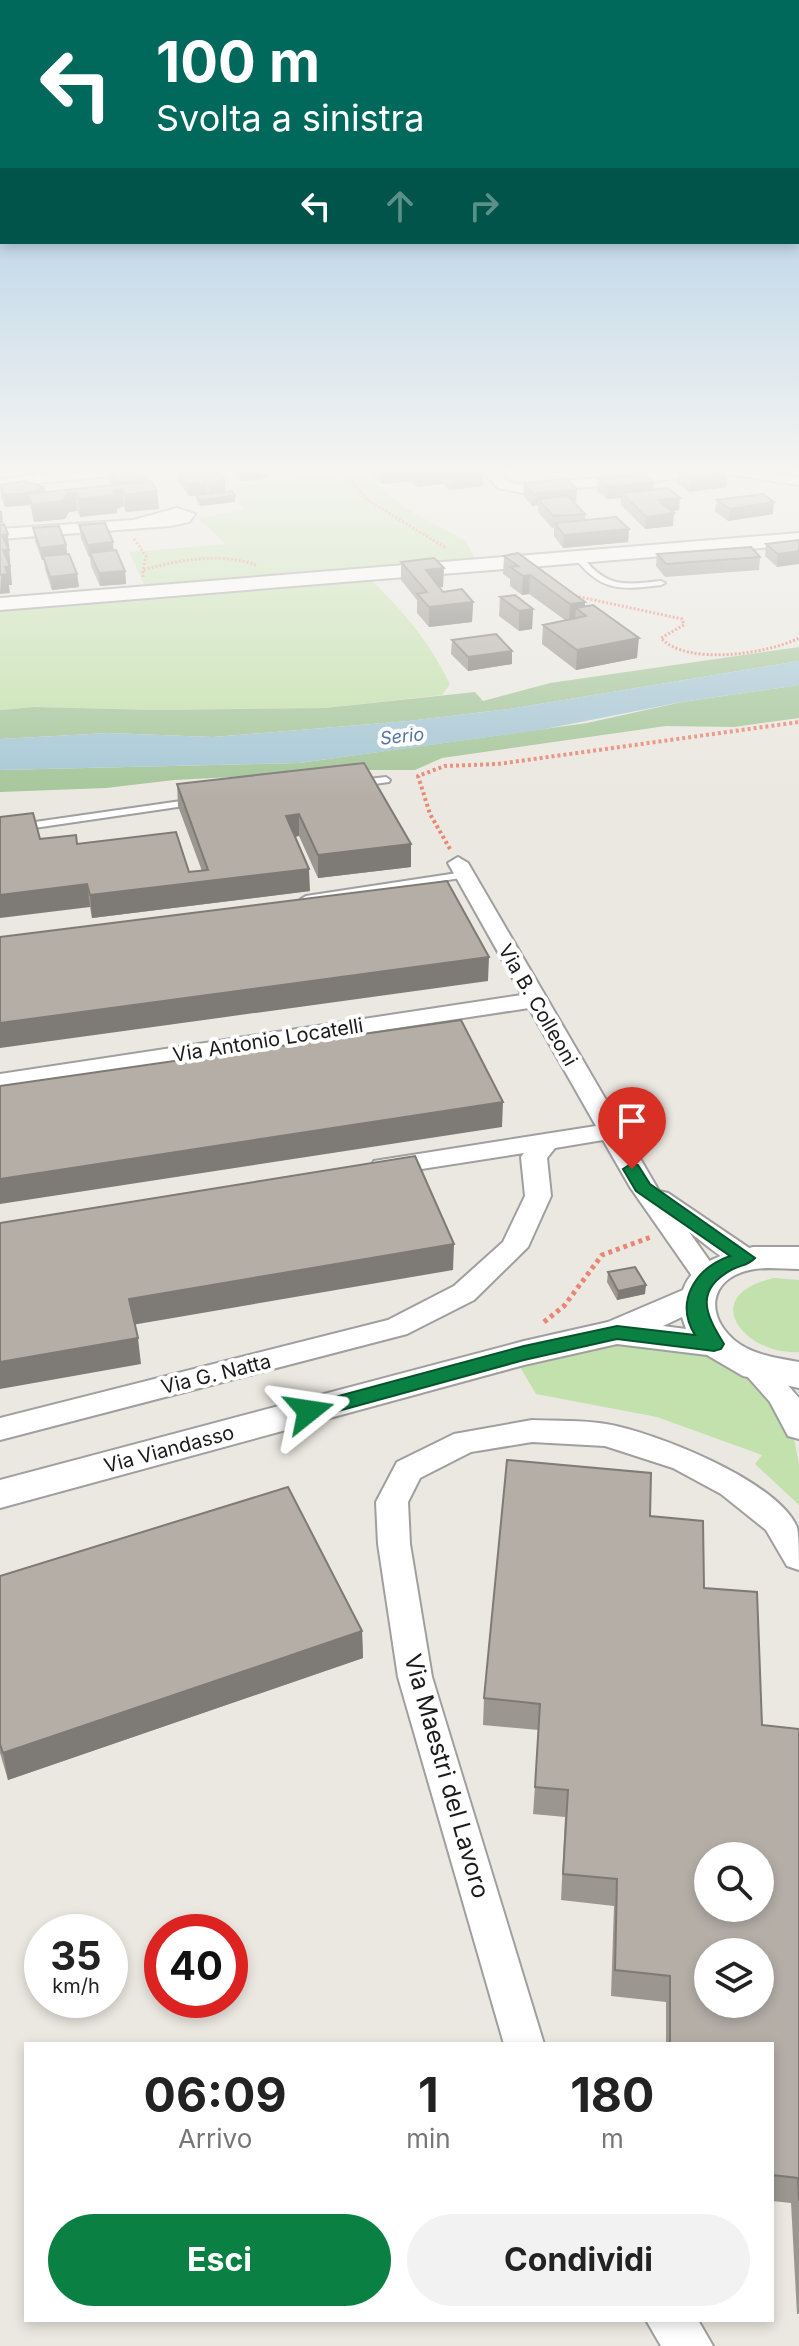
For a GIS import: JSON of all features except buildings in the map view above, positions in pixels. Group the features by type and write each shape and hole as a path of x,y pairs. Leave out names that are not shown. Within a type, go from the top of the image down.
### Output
{"street":[{"path":"0,604 327,578"},
{"name":"Via B. Colleoni","path":"464,880 701,1288"},
{"name":"Via Antonio Locatelli","path":"0,1081 536,1000"},
{"path":"359,1171 611,1131"},
{"name":"Via G. Natta","path":"0,1429 397,1327 464,1293 514,1247 538,1196 534,1157 547,1142"},
{"name":"Via B. Colleoni","path":"643,1187 745,1258"},
{"path":"745,1258 771,1255 799,1258"},
{"name":"Via Viandasso","path":"0,1494 524,1353 617,1332 701,1288 724,1265 745,1258"},
{"path":"701,1288 695,1313 714,1344 731,1357 754,1367 799,1375"},
{"name":"Via Viandasso","path":"617,1332 714,1344"},
{"path":"754,1367 780,1389 792,1408 799,1428"},
{"name":"Via Maestri del Lavoro","path":"523,2042 415,1677 394,1544 392,1502 408,1470 465,1442 532,1431 606,1435 684,1460 732,1486 777,1521 799,1557"},
{"path":"671,2322 690,2346"}],"lane":[{"path":"595,578 608,585 661,583"},
{"path":"354,784 386,780"},
{"path":"0,830 213,800"},
{"path":"290,901 464,880"}],"path":[{"path":"543,578 557,591 615,602 639,612 682,619 684,625 661,638 669,649 678,653 702,655 791,642 799,638"},
{"path":"464,880 430,814 418,776 445,766 498,764 799,722"}],"green space":[{"path":"141,578 376,578 370,579 424,640 450,684 442,695 325,708 157,710 34,707 0,710 0,598 145,586"},
{"path":"799,647 799,661 509,709 408,721 213,737 108,733 0,739 0,710 34,707 157,710 325,708 475,692 483,701 550,683"},
{"path":"799,685 799,718 734,727 666,726 442,758 415,770 174,780 106,788 0,792 0,770 299,763 587,723 682,702"},
{"path":"774,1278 799,1280 799,1352 779,1351 762,1345 747,1335 737,1323 733,1310 737,1298 750,1287"},
{"path":"621,1344 716,1355 787,1403 799,1464 799,1505 755,1464 762,1455 657,1417 536,1394 517,1362"}],"water":[{"name":"Serio","path":"799,661 799,685 682,702 540,730 299,763 0,770 0,739 108,733 213,737 408,721 509,709"}],"route":[{"path":"309,1411 524,1353 617,1332 714,1344 695,1313 696,1298 707,1277 724,1265 745,1258 643,1187 632,1169"}]}
